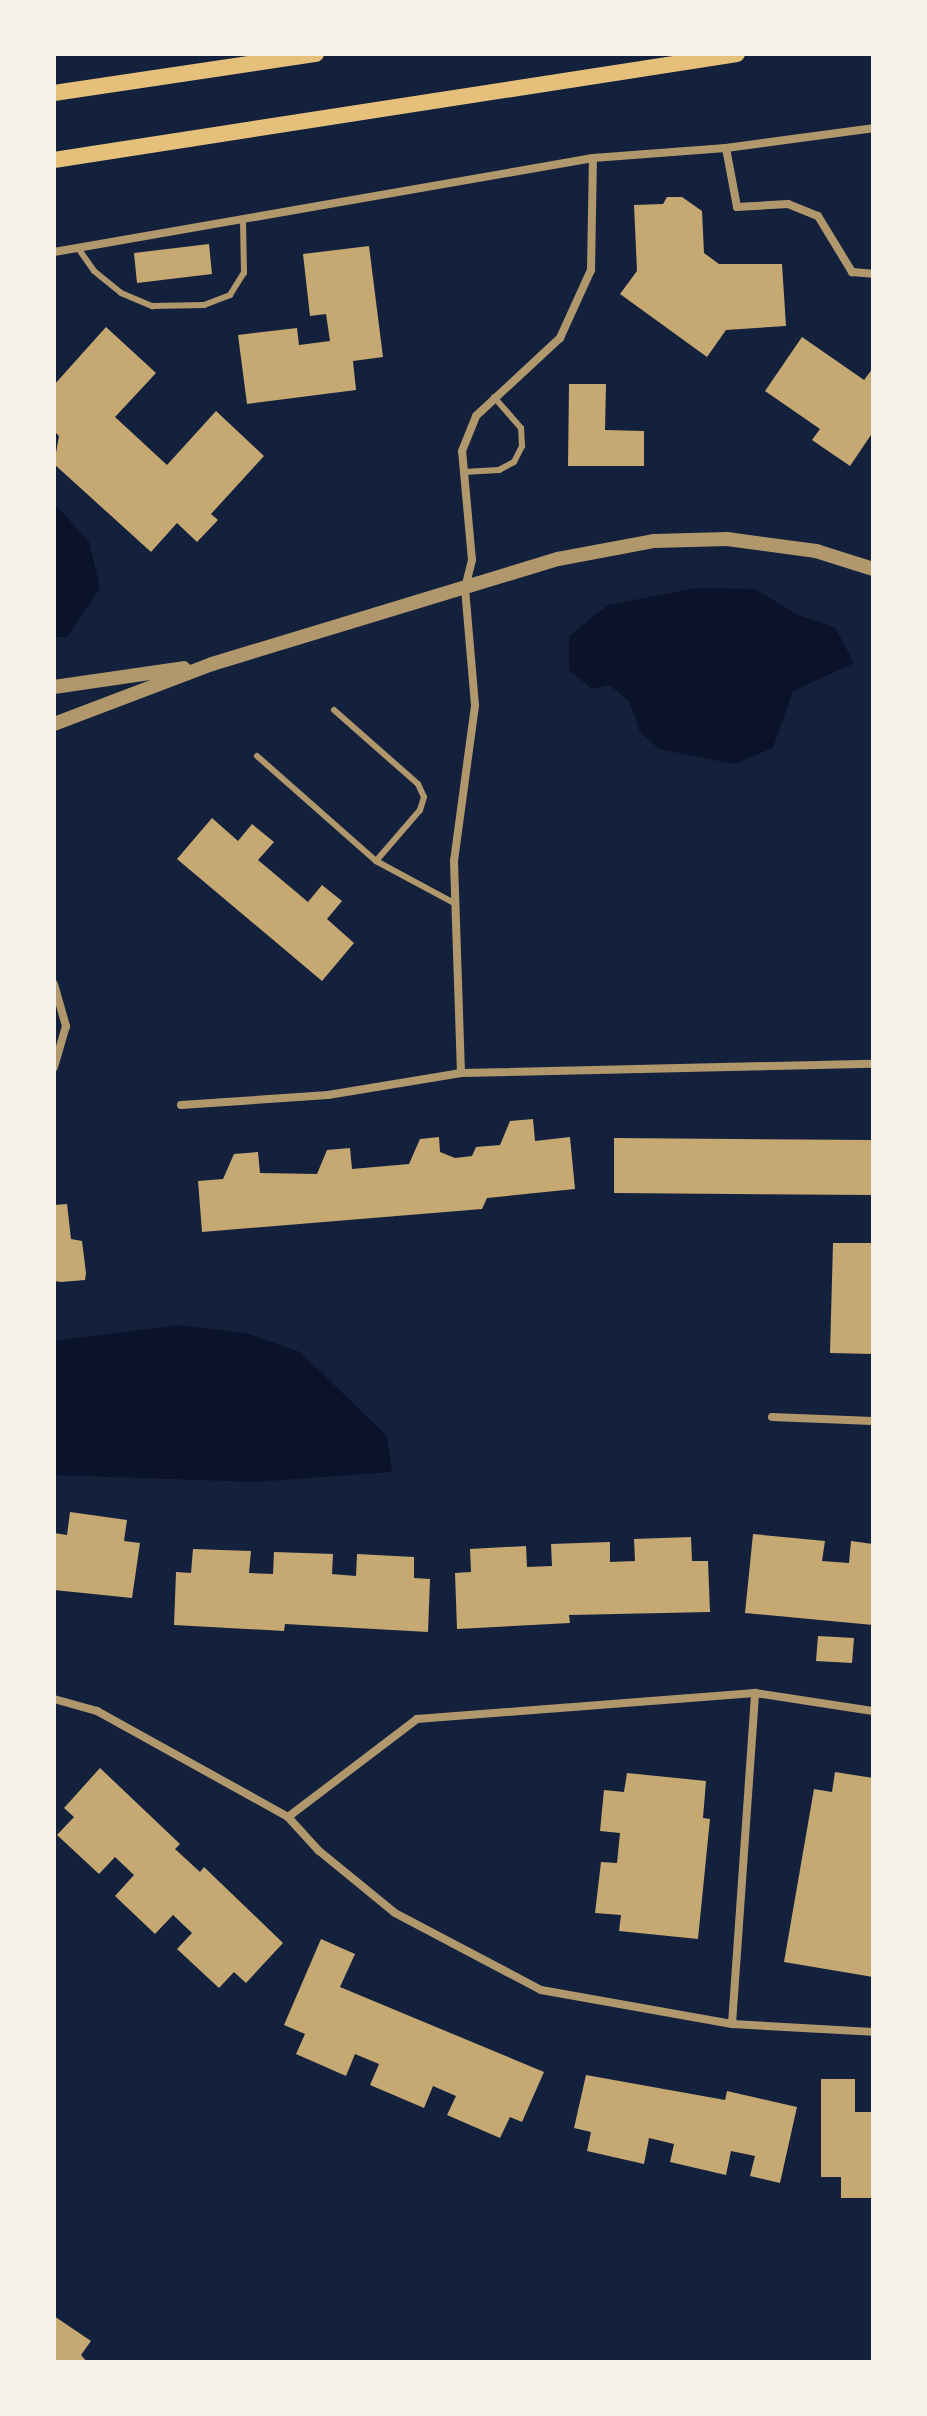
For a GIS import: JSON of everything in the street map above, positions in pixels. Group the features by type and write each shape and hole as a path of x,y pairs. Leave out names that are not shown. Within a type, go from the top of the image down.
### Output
{"main road":[{"path":"54,93 316,54"},
{"path":"54,160 648,60 737,54"}],"street":[{"path":"54,252 593,158 726,148 873,128"},
{"path":"726,148 737,207 788,204 818,216 852,272 873,274"},
{"path":"461,1073 454,861 475,705 465,588 472,560 463,472 466,432 494,397 560,338 591,270 593,158"},
{"path":"54,724 212,664 558,559 654,541 727,539 816,551 873,569"},
{"path":"54,687 212,664"},
{"path":"54,984 66,1026 54,1067"},
{"path":"181,1105 328,1095 461,1073 873,1064"},
{"path":"772,1417 873,1421"},
{"path":"288,1817 417,1719 755,1693 873,1711"},
{"path":"732,2024 755,1693"},
{"path":"54,1699 97,1711 288,1817 318,1850 395,1913 541,1990 732,2024 873,2032"}],"lane":[{"path":"78,248 121,293 152,306 204,305 230,295 244,273 243,219"},
{"path":"463,472 499,470 514,462 522,446 521,428 494,397"},
{"path":"334,710 418,784 424,797 420,810 376,861"},
{"path":"257,756 376,861 456,904"}],"water":[{"path":"54,503 89,542 100,588 67,637 54,637"},
{"path":"696,588 755,589 798,615 835,627 854,663 793,691 773,748 734,764 659,749 640,732 629,701 609,685 592,689 569,670 569,636 608,605"},
{"path":"178,1325 246,1333 300,1352 387,1436 392,1472 255,1482 54,1475 54,1341"}],"building":[{"path":"667,197 682,197 702,211 704,253 719,264 782,264 786,326 726,330 707,357 620,294 637,271 634,205 663,204"},
{"path":"209,244 212,274 137,283 134,253"},
{"path":"369,246 383,357 353,361 356,390 247,404 238,335 297,328 299,345 330,341 326,314 310,316 303,254"},
{"path":"106,327 156,373 115,417 167,465 216,411 264,456 211,514 218,520 197,542 177,523 151,552 54,464 59,436 54,431 54,385"},
{"path":"802,337 864,380 873,368 873,432 850,466 812,440 820,429 765,391"},
{"path":"569,384 606,384 605,430 644,431 644,466 568,466"},
{"path":"212,818 238,841 252,824 274,842 258,860 308,902 322,885 342,901 327,919 354,943 322,981 177,859"},
{"path":"533,1119 535,1141 570,1137 575,1189 487,1198 482,1209 202,1232 198,1181 223,1179 234,1154 258,1152 260,1173 317,1174 327,1150 350,1148 352,1169 409,1164 420,1139 439,1137 440,1152 455,1158 472,1156 476,1147 500,1145 510,1121"},
{"path":"614,1138 873,1140 873,1195 614,1193"},
{"path":"67,1204 71,1239 82,1241 86,1273 85,1280 61,1282 54,1281 54,1205"},
{"path":"833,1243 873,1243 873,1354 830,1353"},
{"path":"70,1512 127,1520 124,1541 140,1543 132,1598 54,1590 54,1533 67,1535"},
{"path":"753,1534 825,1541 822,1561 849,1563 851,1541 873,1544 873,1625 745,1613"},
{"path":"691,1537 692,1561 708,1561 710,1612 569,1615 570,1623 457,1629 455,1573 471,1572 470,1549 526,1546 527,1567 552,1566 551,1544 610,1542 610,1562 635,1561 634,1539"},
{"path":"193,1549 251,1551 249,1573 273,1574 274,1552 333,1554 332,1574 356,1576 357,1554 414,1557 414,1578 430,1579 428,1632 285,1624 284,1631 174,1625 176,1572 191,1573"},
{"path":"818,1636 854,1638 852,1663 816,1661"},
{"path":"100,1768 180,1844 175,1849 200,1872 204,1867 283,1943 246,1983 234,1972 219,1988 177,1949 192,1933 173,1915 155,1934 115,1896 134,1875 115,1857 99,1874 57,1835 74,1817 64,1808"},
{"path":"835,1772 873,1778 873,1977 784,1962 814,1789 832,1792"},
{"path":"627,1773 706,1781 703,1818 710,1819 698,1939 619,1931 621,1915 595,1913 601,1862 617,1863 620,1833 600,1831 604,1790 624,1792"},
{"path":"321,1939 355,1954 340,1987 544,2072 522,2122 510,2117 500,2138 447,2115 456,2096 433,2086 424,2108 370,2085 379,2064 355,2054 346,2076 296,2054 305,2034 284,2025"},
{"path":"586,2075 725,2100 727,2091 797,2107 780,2183 750,2176 755,2156 731,2151 726,2175 670,2162 674,2144 649,2138 644,2164 587,2151 591,2132 574,2128"},
{"path":"821,2079 855,2079 855,2112 873,2112 873,2198 841,2198 841,2177 821,2177"},
{"path":"54,2316 91,2341 81,2355 87,2362 54,2362"}]}
